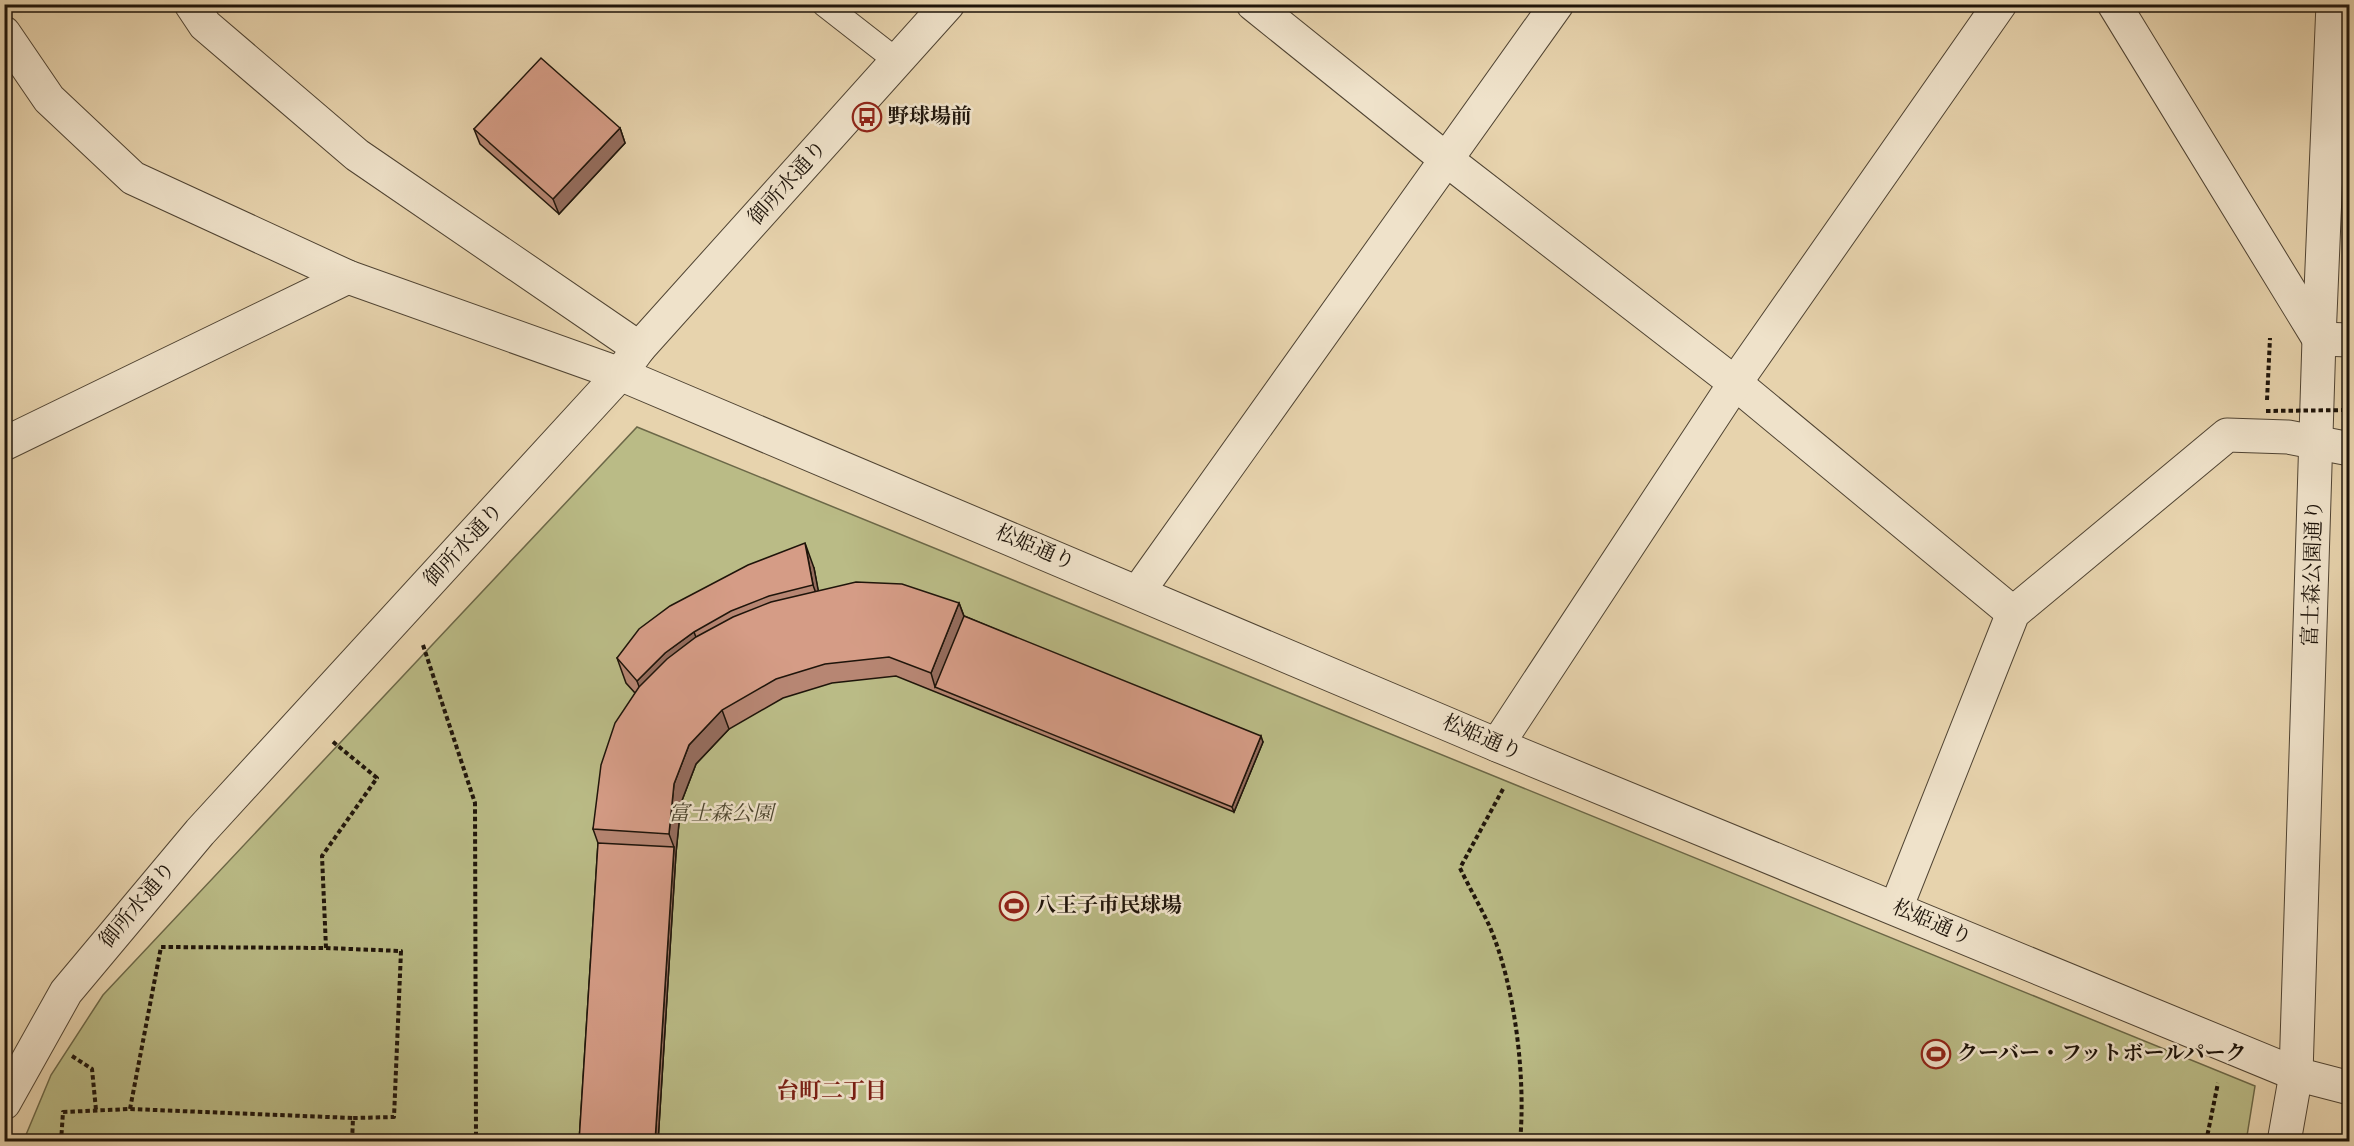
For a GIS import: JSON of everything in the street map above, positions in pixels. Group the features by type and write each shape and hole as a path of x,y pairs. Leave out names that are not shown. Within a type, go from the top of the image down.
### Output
{"street":[{"path":"191,4 205,25 357,155 639,348"},
{"name":"御所水通り","path":"4,1103 66,992 192,841 620,374 639,348 948,4"},
{"path":"1253,4 1447,160 1735,383 2013,613"},
{"path":"1138,592 1557,4"},
{"path":"1497,745 1735,383 2000,4"},
{"path":"2114,4 2334,339"},
{"name":"富士森公園通り","path":"2284,1142 2296,1074 2317,443 2334,339 2333,4"},
{"name":"松姫通り","path":"4,33 49,99 133,178 348,277 620,374 1497,745 2226,1046 2296,1074 2349,1088"},
{"path":"4,444 348,277"},
{"path":"1896,908 2013,613 2227,435 2288,437 2349,449"}],"lane":[{"path":"824,4 897,62"}],"path":[{"path":"2270,338 2266,411 2349,410"},
{"path":"421,639 475,803 476,1142"},
{"path":"326,948 322,856 377,778 328,738"},
{"path":"1508,781 1460,868 1489,927 1505,974 1516,1030 1522,1120 1520,1142"},
{"path":"61,1142 63,1112 130,1109 352,1118 394,1117 401,951 161,947 130,1109"},
{"path":"2206,1142 2226,1046"},
{"path":"64,1052 92,1069 96,1110"},
{"path":"352,1118 352,1142"}],"green space":[{"name":"富士森公園","path":"637,427 2255,1086 2246,1142 23,1142 51,1075 103,995"}],"building":[{"path":"541,58 620,128 553,199 474,129"},
{"path":"805,543 813,585 769,596 731,611 694,632 665,653 637,681 617,658 639,629 670,606 748,565"},
{"path":"856,582 902,584 959,603 931,673 889,657 825,664 776,679 722,710 689,745 674,784 669,834 593,829 601,765 615,723 639,687 667,659 696,637 733,617 771,602"},
{"path":"964,616 1261,736 1232,807 935,687"},
{"path":"598,843 674,847 655,1142 579,1142"}],"place":[{"name":"野球場前","path":"867,117"},
{"name":"八王子市民球場","path":"1014,906"},
{"name":"クーバー・フットボールパーク","path":"1936,1054"}],"district":[{"name":"台町二丁目","path":"832,1091"}]}
